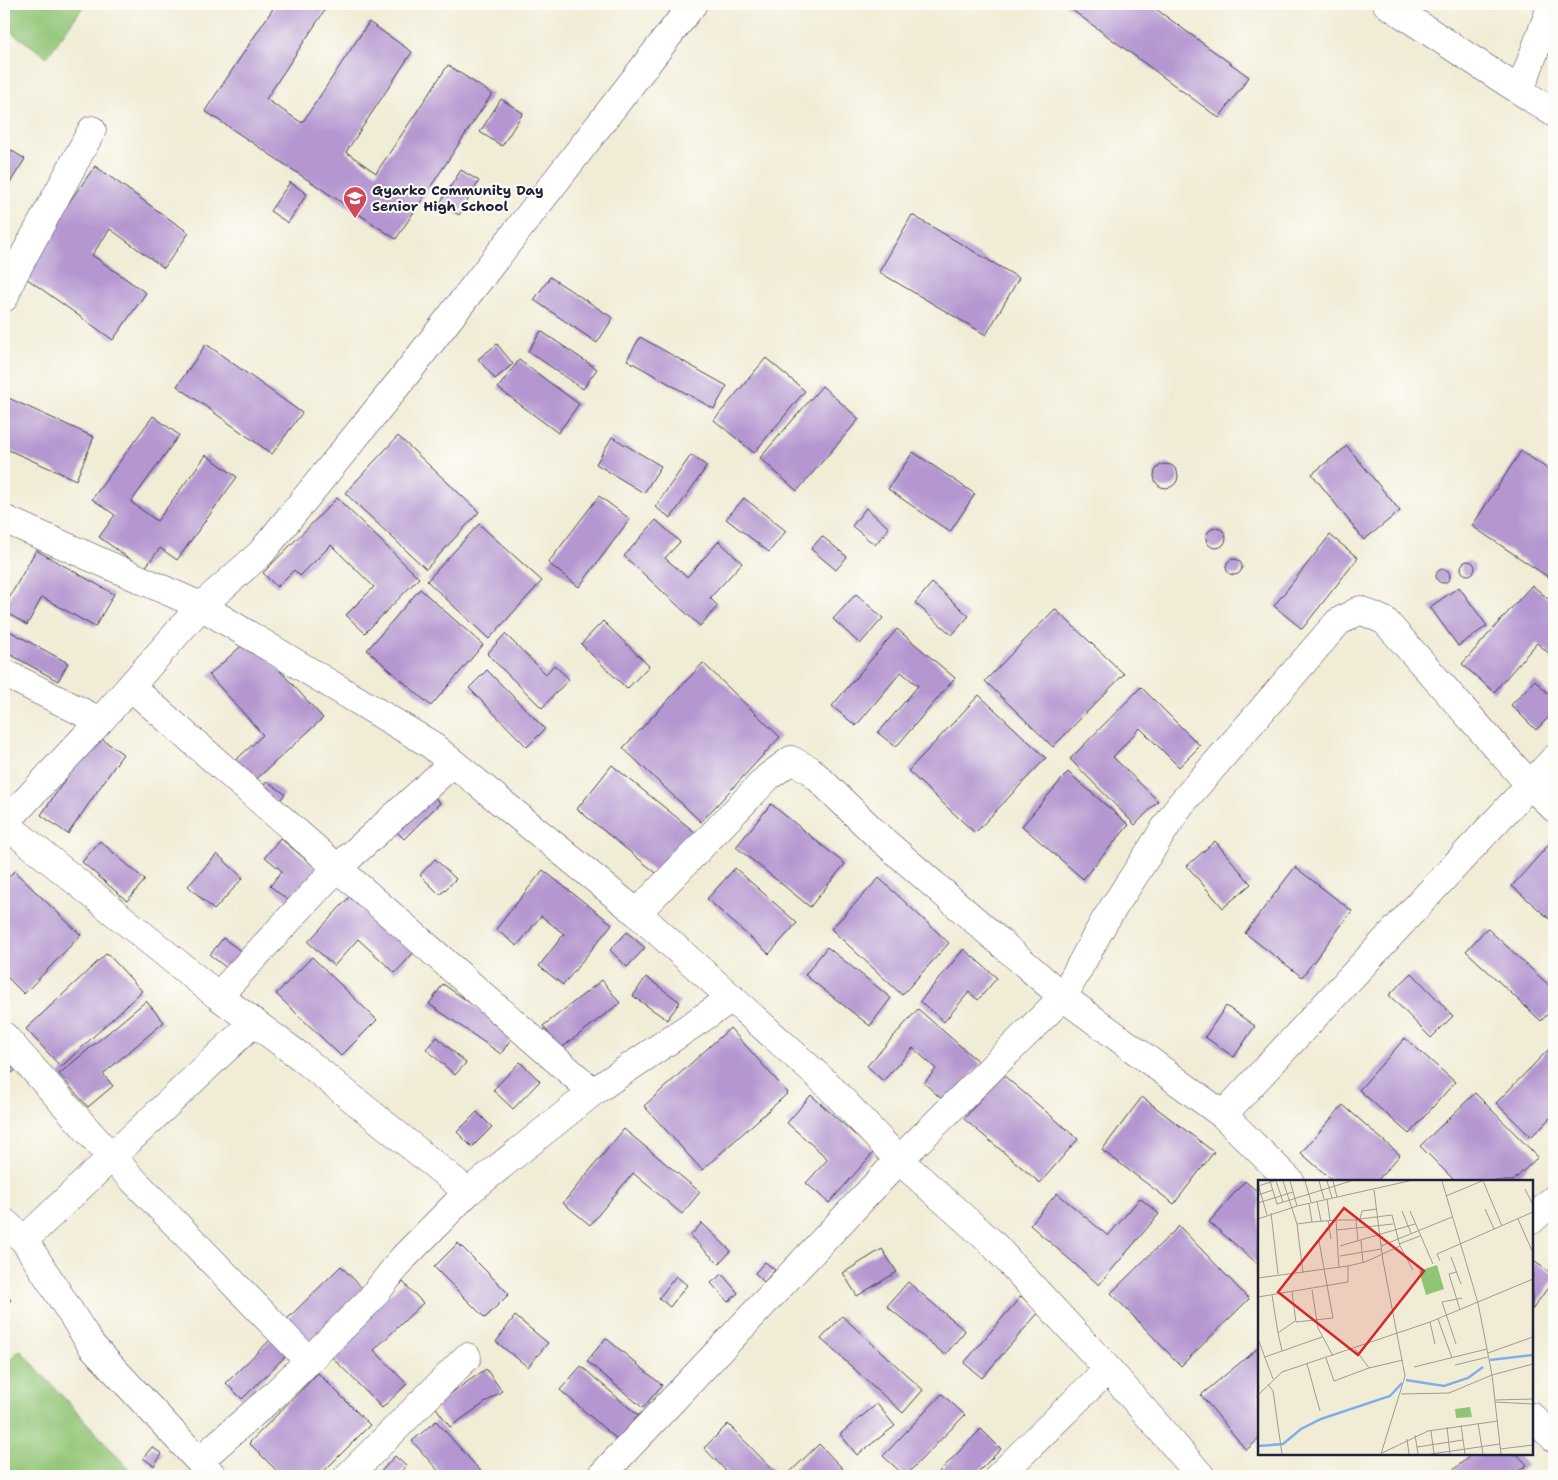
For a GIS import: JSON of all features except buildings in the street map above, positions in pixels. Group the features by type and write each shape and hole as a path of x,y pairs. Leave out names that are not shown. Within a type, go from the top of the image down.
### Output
{"street":[{"path":"468,1192 300,1057 218,996 4,824 131,687 201,606 261,553 409,370 693,4"},
{"path":"1387,4 1554,113"},
{"path":"1520,91 1552,4"},
{"path":"4,298 13,276 92,130"},
{"path":"4,518 201,606 430,744 637,913 827,1084 899,1160 992,1243 1108,1369 1201,1476"},
{"path":"601,1476 899,1160 1063,998 1104,922 1180,805 1338,622 1360,610 1385,621 1530,785 1554,808"},
{"path":"4,673 100,721"},
{"path":"131,687 593,1092"},
{"path":"1223,1116 1554,759"},
{"path":"637,913 768,777 791,760 810,770 878,837 1063,998 1223,1116 1289,1180"},
{"path":"218,996 337,868 453,763"},
{"path":"4,1222 24,1240 92,1346 206,1468 308,1360 370,1301 404,1257 468,1192 593,1092 732,998"},
{"path":"24,1240 254,1022"},
{"path":"4,1036 112,1158 308,1360"},
{"path":"1533,1219 1554,1199"},
{"path":"348,1476 468,1357"},
{"path":"999,1476 1108,1369"},
{"path":"1533,1418 1554,1438"}],"green space":[{"path":"4,4 85,4 47,57 4,27"},
{"path":"20,1350 131,1471 124,1476 4,1476 4,1364"}],"place":[{"name":"Gyarko Community Day Senior High School","path":"355,219"}]}
